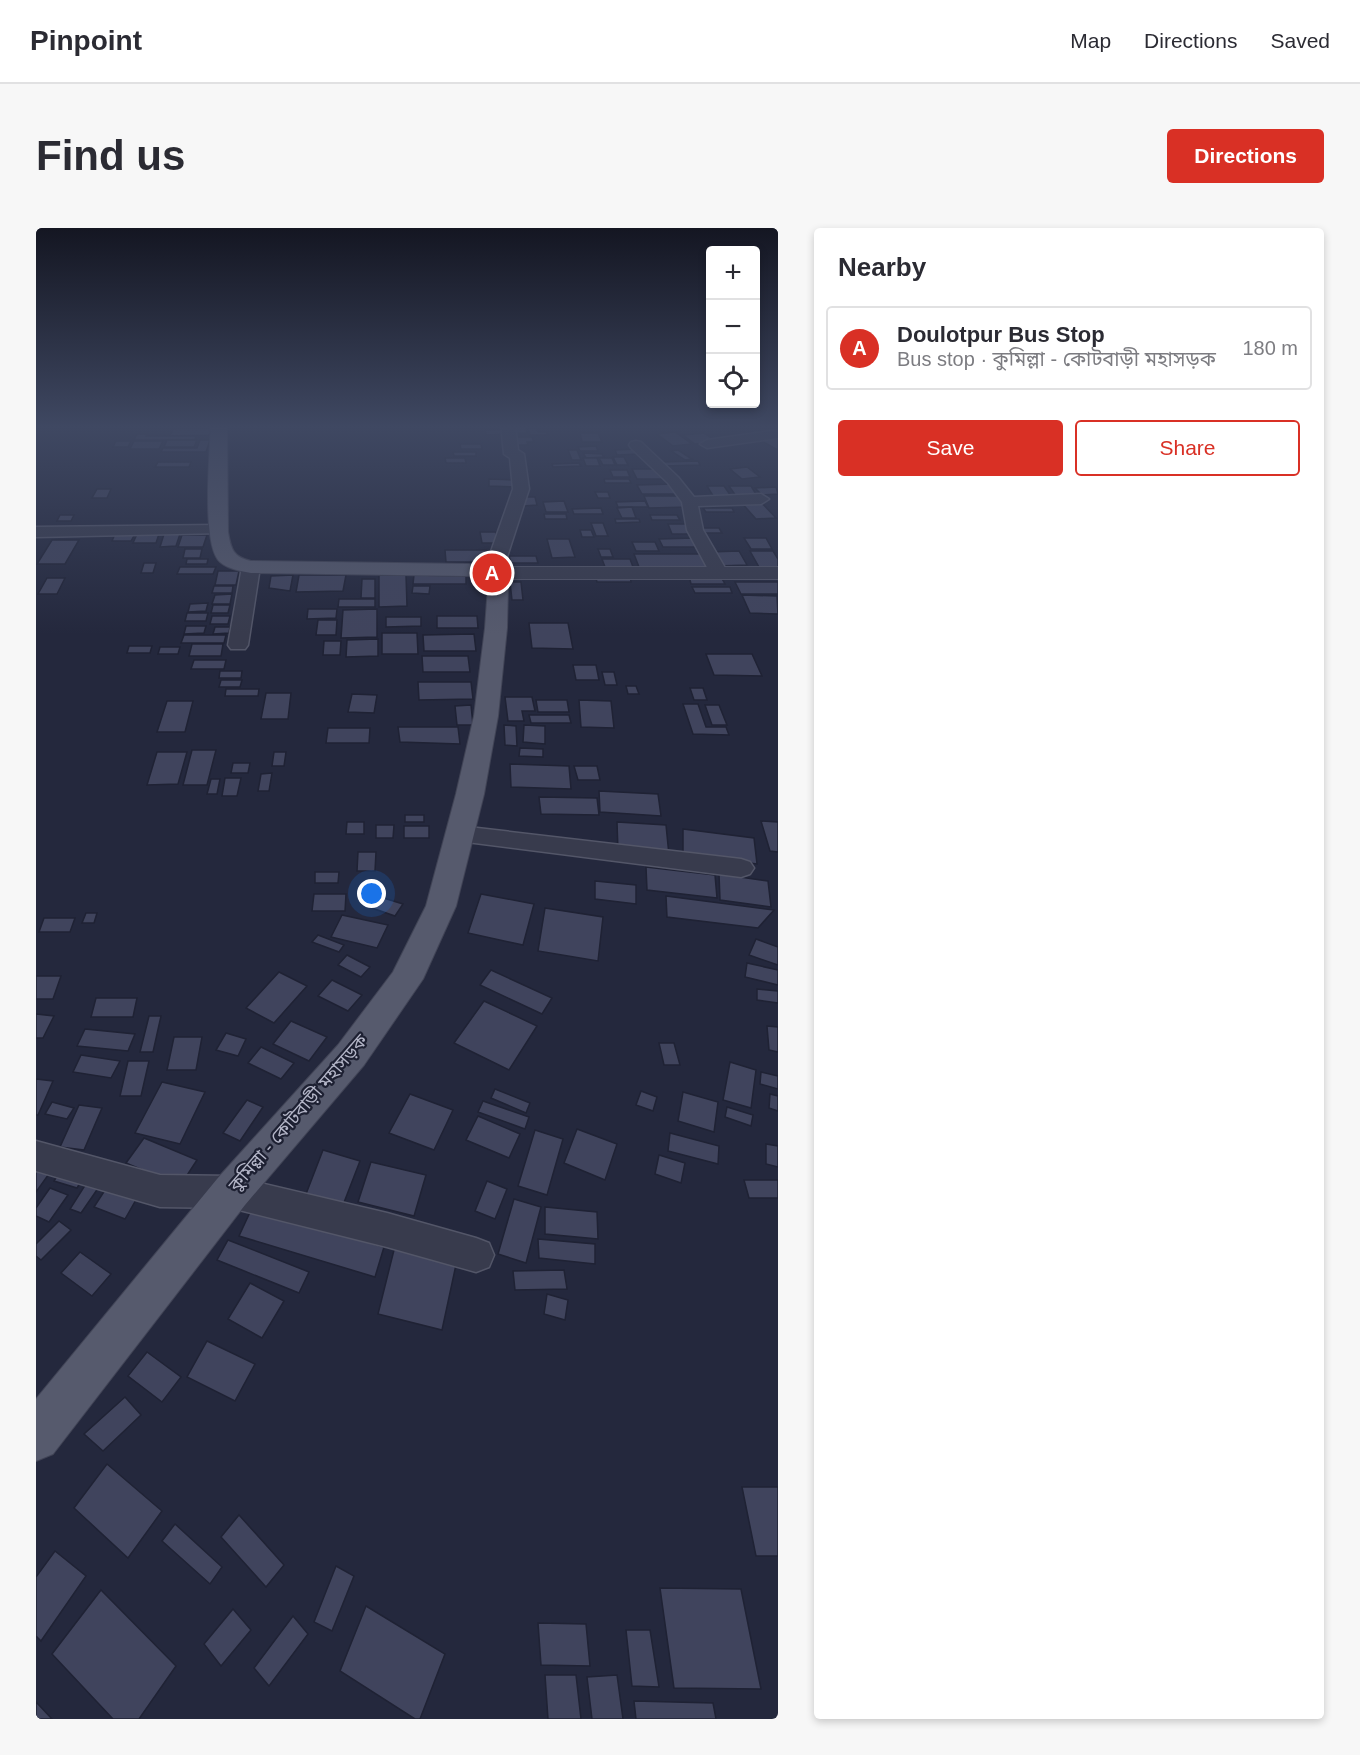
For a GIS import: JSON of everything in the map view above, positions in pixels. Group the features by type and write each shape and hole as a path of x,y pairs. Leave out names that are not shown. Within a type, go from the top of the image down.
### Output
{"main road":[{"path":"218,495 218,530 223,554 231,561 251,567 470,570 489,576"},
{"name":"কুমিল্লা - কোটবাড়ী মহাসড়ক","path":"36,1437 231,1192 351,1055 406,979 441,906 460,834 486,716 496,628 498,585 489,576"}],"street":[{"path":"489,576 497,560 519,495"},
{"path":"684,495 690,502 689,518 693,528 719,573"},
{"path":"690,502 761,499"},
{"path":"36,532 218,530"},
{"path":"238,645 251,567"},
{"path":"489,576 499,573 778,573"},
{"path":"460,834 741,868"},
{"path":"36,1156 160,1191 231,1192 387,1230 476,1255"}],"building":[{"path":"94,495 109,495 107,498 92,498"},
{"path":"596,495 609,495 610,498 598,498"},
{"path":"712,495 730,495 733,499 715,499"},
{"path":"735,495 756,495 759,499 738,499"},
{"path":"644,496 683,496 689,507 649,508"},
{"path":"521,497 535,497 537,505 523,506"},
{"path":"759,500 776,518 756,519 740,501"},
{"path":"564,501 568,512 546,512 543,502"},
{"path":"645,501 648,507 618,507 616,502"},
{"path":"632,507 636,518 622,518 617,508"},
{"path":"601,508 603,514 574,514 572,509"},
{"path":"703,508 732,508 734,512 706,512"},
{"path":"544,514 566,514 567,519 545,519"},
{"path":"60,515 74,515 71,521 57,521"},
{"path":"650,515 677,515 680,520 652,520"},
{"path":"615,519 639,519 640,522 616,523"},
{"path":"591,523 603,523 608,536 596,536"},
{"path":"668,524 686,524 691,534 672,534"},
{"path":"701,528 719,528 722,533 703,533"},
{"path":"580,530 591,530 594,537 582,537"},
{"path":"480,532 496,532 498,543 482,543"},
{"path":"115,534 135,534 131,541 112,541"},
{"path":"137,534 159,534 156,543 133,543"},
{"path":"164,534 180,534 176,546 160,547"},
{"path":"182,535 207,535 203,547 178,547"},
{"path":"694,538 698,547 663,547 659,539"},
{"path":"744,538 766,538 772,549 751,549"},
{"path":"547,539 569,539 575,557 552,558"},
{"path":"52,540 79,540 65,564 37,564"},
{"path":"632,542 655,542 659,551 636,551"},
{"path":"185,549 202,549 200,558 183,558"},
{"path":"598,549 610,549 613,557 601,557"},
{"path":"445,550 486,550 488,562 446,562"},
{"path":"739,551 747,565 717,566 709,552"},
{"path":"750,551 773,551 778,559 778,567 759,567"},
{"path":"634,554 706,554 713,567 639,567"},
{"path":"509,556 536,556 538,563 511,563"},
{"path":"187,559 208,559 207,564 186,564"},
{"path":"602,559 630,559 633,567 605,567"},
{"path":"144,563 156,563 153,573 141,573"},
{"path":"180,567 216,567 213,574 177,574"},
{"path":"218,571 239,571 236,585 215,585"},
{"path":"293,575 290,591 269,588 271,576"},
{"path":"299,575 346,575 343,591 296,592"},
{"path":"379,575 406,575 407,606 379,607"},
{"path":"414,575 466,576 466,584 413,584"},
{"path":"595,575 630,575 631,582 597,582"},
{"path":"689,576 721,577 725,584 691,584"},
{"path":"47,578 65,578 57,594 38,594"},
{"path":"362,579 375,579 375,598 361,598"},
{"path":"510,582 521,582 523,600 512,600"},
{"path":"735,582 778,582 778,594 741,594"},
{"path":"214,586 233,586 232,593 212,593"},
{"path":"413,586 430,586 429,594 412,593"},
{"path":"692,587 730,587 732,593 695,593"},
{"path":"232,594 230,604 212,604 215,595"},
{"path":"742,595 777,596 778,614 750,613"},
{"path":"339,599 375,599 375,607 338,607"},
{"path":"208,603 206,611 188,612 190,604"},
{"path":"213,605 230,605 228,613 211,613"},
{"path":"308,609 337,609 336,618 307,619"},
{"path":"377,609 377,637 341,638 343,610"},
{"path":"187,613 208,613 206,621 185,621"},
{"path":"212,616 230,616 228,624 210,624"},
{"path":"437,616 477,616 478,628 437,628"},
{"path":"386,617 421,617 421,626 386,627"},
{"path":"318,620 337,620 336,635 316,635"},
{"path":"529,623 568,623 573,649 532,648"},
{"path":"186,626 206,626 204,633 184,634"},
{"path":"215,627 230,627 229,633 213,634"},
{"path":"382,633 417,633 418,654 382,654"},
{"path":"474,634 476,651 424,651 423,635"},
{"path":"184,635 226,635 224,643 181,643"},
{"path":"378,639 378,656 346,657 347,640"},
{"path":"324,641 341,641 340,655 323,655"},
{"path":"192,644 223,644 221,656 189,656"},
{"path":"129,646 152,646 150,653 127,653"},
{"path":"160,647 180,647 178,654 158,654"},
{"path":"706,654 752,654 762,676 714,675"},
{"path":"422,656 468,656 470,672 423,672"},
{"path":"194,660 226,660 224,669 191,669"},
{"path":"573,665 596,665 599,680 576,680"},
{"path":"220,671 242,671 241,678 219,678"},
{"path":"602,672 614,672 617,685 605,685"},
{"path":"221,680 242,680 240,687 219,687"},
{"path":"418,682 471,682 473,699 419,700"},
{"path":"626,686 636,686 639,694 628,694"},
{"path":"690,688 703,688 707,700 694,700"},
{"path":"226,689 259,689 258,696 225,696"},
{"path":"266,693 291,693 288,719 261,719"},
{"path":"352,694 377,695 374,713 348,712"},
{"path":"505,697 532,697 535,711 522,711 524,721 508,721"},
{"path":"536,700 567,700 569,712 538,712"},
{"path":"579,700 611,701 614,728 581,727"},
{"path":"167,701 193,701 185,732 157,732"},
{"path":"683,704 698,704 706,727 726,727 729,735 693,734"},
{"path":"471,705 473,725 457,725 455,706"},
{"path":"705,705 719,705 727,725 712,725"},
{"path":"529,715 569,715 571,723 531,723"},
{"path":"504,725 516,726 517,746 505,745"},
{"path":"524,725 545,726 545,744 523,742"},
{"path":"398,727 458,727 460,744 400,742"},
{"path":"328,728 370,728 369,743 326,743"},
{"path":"520,748 543,749 543,757 519,756"},
{"path":"192,750 216,750 207,785 183,785"},
{"path":"157,752 187,752 178,784 147,785"},
{"path":"274,752 286,752 284,766 272,766"},
{"path":"233,763 250,763 248,773 231,773"},
{"path":"510,764 569,766 571,789 511,787"},
{"path":"574,766 597,766 600,780 578,780"},
{"path":"272,773 269,791 258,791 261,774"},
{"path":"225,778 241,778 237,796 222,796"},
{"path":"211,779 220,779 217,794 207,794"},
{"path":"599,791 658,794 661,816 600,812"},
{"path":"539,797 597,798 599,815 541,814"},
{"path":"405,815 424,815 424,822 405,822"},
{"path":"761,821 778,822 778,852 770,851"},
{"path":"347,822 364,822 364,834 346,834"},
{"path":"617,822 666,825 669,855 618,851"},
{"path":"376,825 394,825 393,838 376,838"},
{"path":"404,826 429,826 429,838 404,838"},
{"path":"683,829 754,838 757,864 683,854"},
{"path":"358,852 376,852 375,871 357,871"},
{"path":"646,867 715,875 717,898 647,890"},
{"path":"315,872 339,872 338,883 315,883"},
{"path":"719,874 768,881 771,907 720,900"},
{"path":"595,881 636,885 636,904 595,899"},
{"path":"314,894 346,894 345,911 312,911"},
{"path":"481,894 534,904 523,945 468,933"},
{"path":"377,896 403,904 395,916 369,907"},
{"path":"666,896 774,910 758,928 667,917"},
{"path":"545,908 603,917 598,961 538,951"},
{"path":"86,913 97,913 94,923 82,923"},
{"path":"342,915 388,925 377,948 331,937"},
{"path":"44,918 75,918 70,932 39,932"},
{"path":"318,935 344,945 339,952 312,942"},
{"path":"756,939 778,947 778,965 749,955"},
{"path":"347,955 370,967 361,977 338,965"},
{"path":"747,963 778,970 778,985 745,977"},
{"path":"491,970 552,998 542,1014 480,985"},
{"path":"279,972 307,986 274,1023 246,1008"},
{"path":"36,976 61,976 53,999 36,999"},
{"path":"332,980 362,995 348,1011 318,996"},
{"path":"757,989 778,991 778,1003 757,1000"},
{"path":"96,998 137,998 133,1017 91,1017"},
{"path":"484,1001 537,1026 509,1070 454,1043"},
{"path":"36,1014 54,1016 43,1038 36,1038"},
{"path":"149,1016 161,1016 153,1052 140,1052"},
{"path":"291,1021 327,1037 309,1061 273,1044"},
{"path":"767,1026 778,1027 778,1052 769,1050"},
{"path":"85,1029 135,1034 128,1051 77,1046"},
{"path":"226,1033 246,1039 238,1056 216,1050"},
{"path":"174,1037 202,1037 196,1070 167,1070"},
{"path":"659,1043 674,1043 680,1065 664,1065"},
{"path":"261,1047 294,1063 281,1079 248,1063"},
{"path":"81,1055 120,1061 111,1078 73,1072"},
{"path":"128,1061 149,1061 141,1096 120,1096"},
{"path":"730,1062 756,1070 751,1108 723,1100"},
{"path":"761,1072 778,1076 778,1089 760,1084"},
{"path":"36,1079 53,1081 38,1115 36,1115"},
{"path":"162,1082 205,1092 180,1144 135,1133"},
{"path":"495,1089 530,1103 526,1113 491,1098"},
{"path":"641,1091 657,1097 653,1111 636,1105"},
{"path":"683,1092 718,1102 714,1132 678,1121"},
{"path":"410,1094 453,1110 434,1150 389,1133"},
{"path":"770,1094 778,1096 778,1111 769,1108"},
{"path":"247,1100 263,1107 240,1141 223,1133"},
{"path":"483,1101 529,1117 525,1129 478,1112"},
{"path":"52,1102 74,1108 67,1119 45,1114"},
{"path":"79,1105 102,1108 84,1150 60,1147"},
{"path":"727,1107 753,1115 751,1126 725,1117"},
{"path":"478,1116 520,1134 509,1158 466,1140"},
{"path":"577,1129 617,1144 605,1180 564,1163"},
{"path":"535,1130 563,1139 547,1195 518,1186"},
{"path":"670,1133 719,1146 718,1164 668,1151"},
{"path":"144,1138 197,1160 180,1186 126,1163"},
{"path":"766,1144 778,1146 778,1167 766,1164"},
{"path":"323,1150 360,1161 343,1205 306,1194"},
{"path":"659,1155 685,1163 681,1183 655,1174"},
{"path":"371,1162 426,1175 414,1216 358,1202"},
{"path":"36,1170 51,1171 36,1192"},
{"path":"60,1171 83,1178 77,1188 54,1181"},
{"path":"89,1179 101,1184 81,1213 70,1209"},
{"path":"744,1180 778,1180 778,1198 749,1198"},
{"path":"487,1181 507,1189 495,1219 475,1211"},
{"path":"107,1187 137,1198 125,1219 94,1207"},
{"path":"50,1188 68,1195 49,1222 36,1216 36,1208"},
{"path":"514,1199 541,1207 526,1263 498,1254"},
{"path":"545,1207 597,1212 598,1239 545,1234"},
{"path":"252,1208 384,1247 375,1277 239,1236"},
{"path":"59,1221 71,1230 41,1260 36,1256 36,1244"},
{"path":"538,1239 595,1244 595,1264 539,1258"},
{"path":"228,1240 309,1272 299,1293 217,1260"},
{"path":"395,1246 457,1260 442,1330 378,1314"},
{"path":"80,1252 111,1274 92,1296 61,1273"},
{"path":"564,1270 567,1289 515,1290 513,1271"},
{"path":"250,1283 284,1301 262,1338 228,1319"},
{"path":"547,1294 568,1300 565,1320 544,1314"},
{"path":"207,1341 255,1364 235,1401 187,1377"},
{"path":"147,1352 181,1377 162,1402 128,1376"},
{"path":"125,1397 141,1415 103,1451 84,1434"},
{"path":"107,1464 162,1511 128,1558 74,1508"},
{"path":"742,1487 778,1487 778,1556 756,1556"},
{"path":"239,1515 284,1565 266,1587 221,1537"},
{"path":"175,1524 222,1567 210,1584 162,1541"},
{"path":"55,1551 86,1576 41,1641 36,1636 36,1577"},
{"path":"336,1566 354,1576 332,1631 314,1622"},
{"path":"660,1588 741,1589 761,1689 674,1688"},
{"path":"101,1590 176,1666 139,1719 113,1719 52,1654"},
{"path":"366,1606 445,1654 420,1719 415,1719 340,1671"},
{"path":"233,1609 251,1630 221,1666 204,1644"},
{"path":"293,1616 308,1634 269,1686 254,1668"},
{"path":"538,1623 586,1624 590,1666 541,1665"},
{"path":"626,1630 650,1630 659,1687 632,1686"},
{"path":"545,1675 576,1675 581,1719 548,1719"},
{"path":"617,1675 623,1719 592,1719 587,1677"},
{"path":"634,1701 713,1703 716,1719 636,1719"},
{"path":"36,1702 52,1719 36,1719"}],"place":[{"name":"Doulotpur Bus Stop","path":"492,573"}]}
